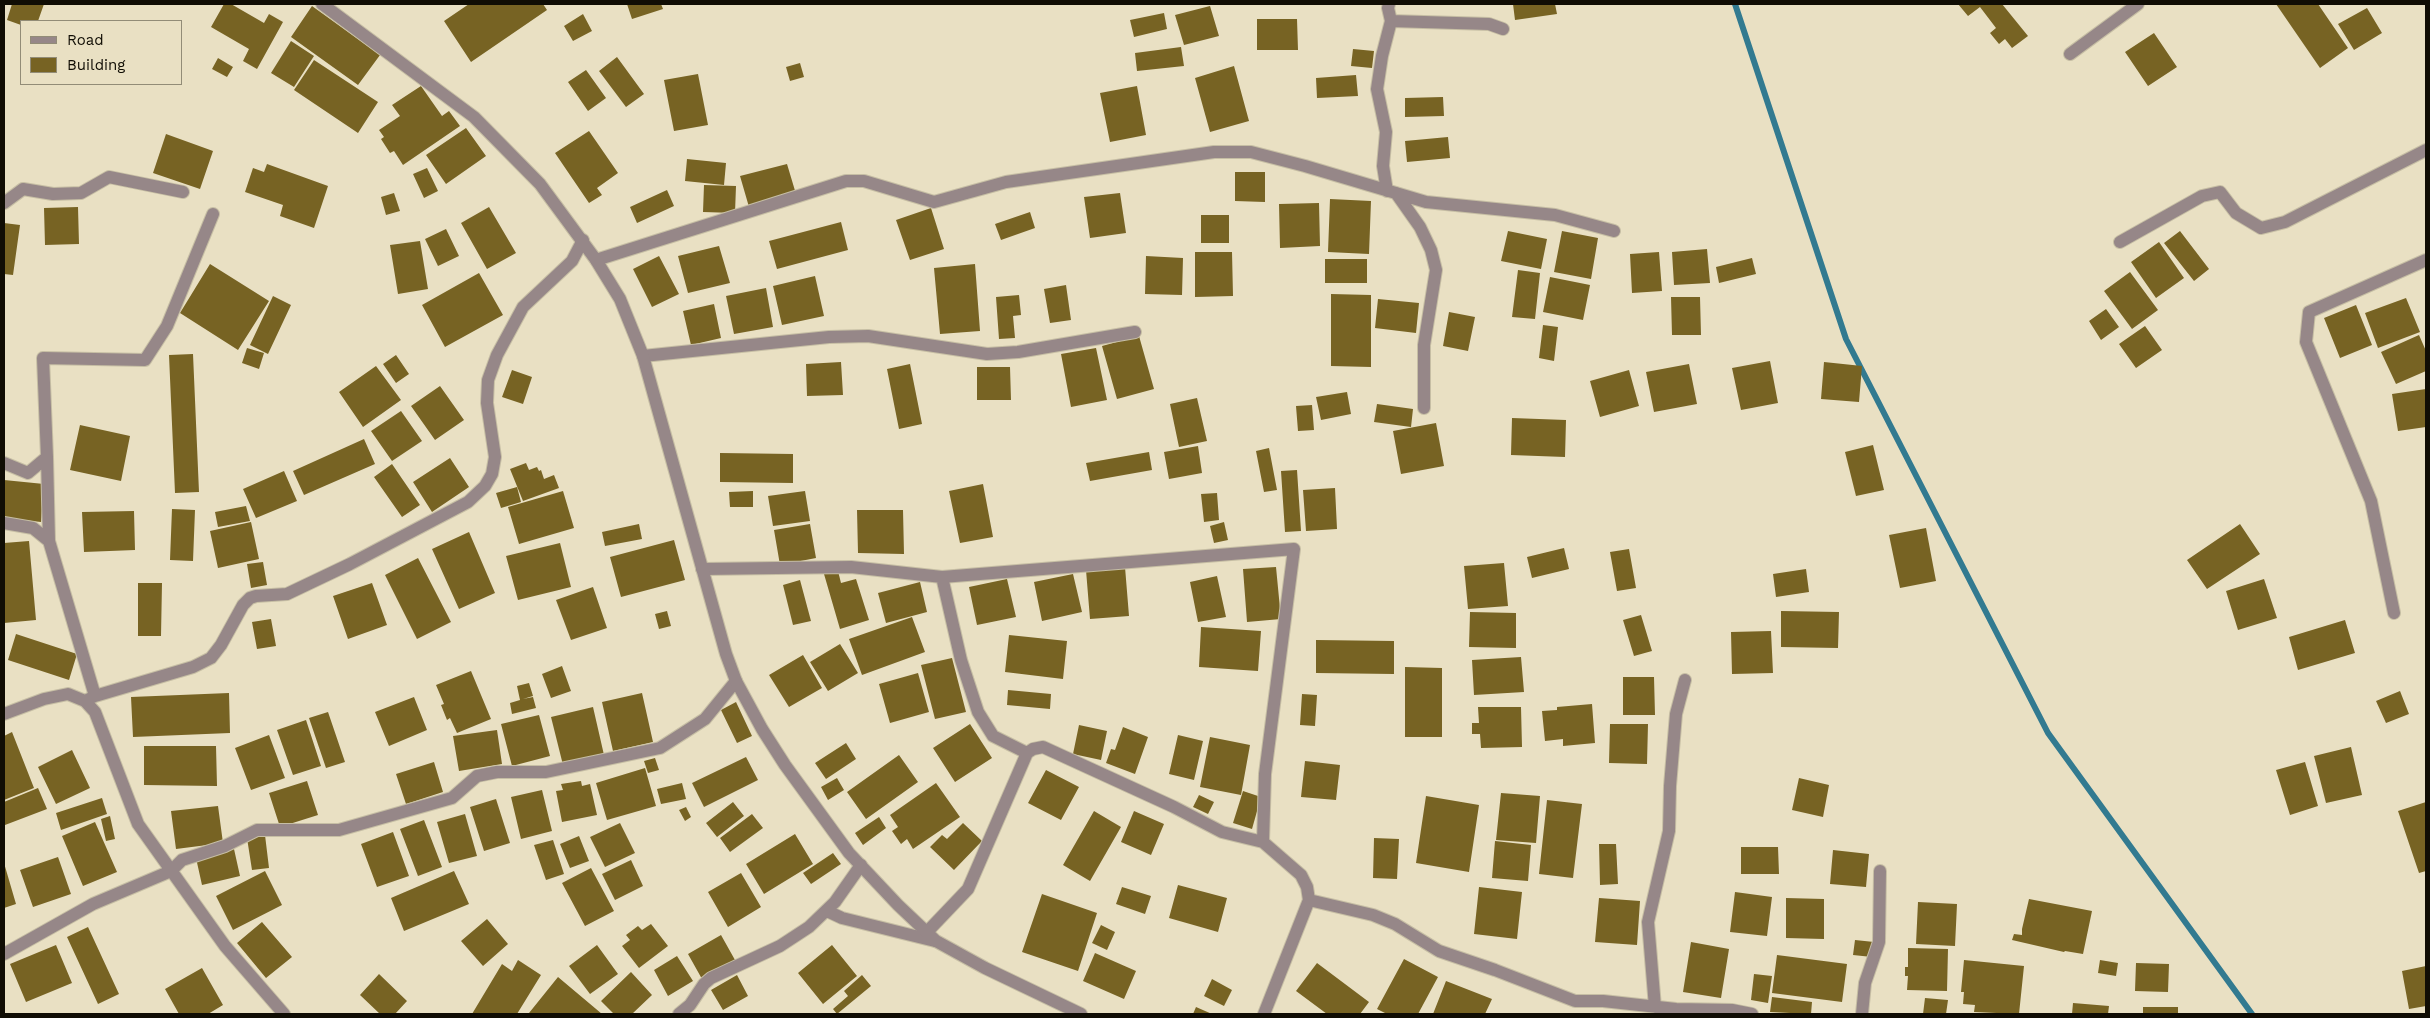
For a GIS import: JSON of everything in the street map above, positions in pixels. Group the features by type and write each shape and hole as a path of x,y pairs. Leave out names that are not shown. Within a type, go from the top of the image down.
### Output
{"street":[{"path":"322,4 474,117 540,184 596,260 620,299 643,356 702,570 736,681 762,729 785,765 850,853 898,905 931,936 985,968 1081,1014"},
{"path":"1389,4 1391,22 1382,56 1377,89 1386,132 1384,166 1391,192 1420,227 1431,250 1436,270 1424,345 1424,408"},
{"path":"2070,54 2138,4"},
{"path":"1391,22 1489,24 1503,29"},
{"path":"2120,242 2202,196 2220,192 2236,213 2261,228 2285,222 2426,150"},
{"path":"596,260 846,181 864,181 934,202 1006,182 1120,164 1214,152 1251,152 1426,202 1555,215 1614,231"},
{"path":"4,203 23,189 53,194 81,193 109,178 183,192"},
{"path":"213,214 167,326 146,360 43,358 49,541 90,699 102,724 138,824 225,946 284,1014"},
{"path":"4,714 44,699 68,694 90,699 199,664 210,658 222,645 243,605 250,598 287,594 350,564 468,502 488,480 495,458 487,403 488,380 497,355 523,307 572,261 583,240"},
{"path":"2394,613 2372,501 2306,342 2309,312 2426,260"},
{"path":"643,356 829,337 868,336 987,354 1018,352 1135,332"},
{"path":"4,463 28,473 47,457"},
{"path":"4,522 33,528 49,541"},
{"path":"702,570 851,567 942,577 1294,549 1265,774 1263,842"},
{"path":"942,577 961,660 978,712 993,736 1027,753"},
{"path":"1655,1007 1648,922 1669,831 1670,786 1676,714 1685,680"},
{"path":"4,954 93,904 171,871 182,860 225,846 257,830 339,830 452,798 477,776 497,772 546,772 660,748 705,719 736,681"},
{"path":"931,936 968,889 1027,753 1033,749 1044,747 1174,807 1222,832 1263,842 1301,875 1307,887 1309,900 1268,998 1264,1014"},
{"path":"679,1014 690,1005 704,984 711,978 780,946 810,926 827,910 861,865"},
{"path":"1862,1014 1865,983 1879,942 1880,871"},
{"path":"1309,900 1373,915 1395,924 1439,951 1575,1001 1603,1001 1655,1007 1732,1010 1752,1014"},
{"path":"827,910 842,918 931,936"}],"building":[{"path":"12,4 44,4 38,20 20,20 20,25 7,20"},
{"path":"224,4 231,4 264,23 269,14 283,22 257,69 243,61 249,49 211,27"},
{"path":"469,4 543,4 547,10 471,62 444,21"},
{"path":"627,4 661,4 663,9 632,19"},
{"path":"1513,4 1555,4 1557,14 1515,20"},
{"path":"1958,4 2002,4 2028,36 2012,48 2005,39 1999,44 1990,33 1996,28 1980,7 1968,16"},
{"path":"2276,4 2318,4 2348,48 2320,68"},
{"path":"312,6 380,55 358,85 291,37"},
{"path":"1210,6 1219,36 1184,45 1175,15"},
{"path":"2367,8 2382,33 2354,50 2338,24"},
{"path":"1164,13 1167,29 1134,37 1130,20"},
{"path":"583,14 592,31 573,41 564,26"},
{"path":"1257,19 1297,19 1298,50 1257,50"},
{"path":"2154,33 2177,67 2148,86 2125,52"},
{"path":"291,41 314,56 294,87 271,73"},
{"path":"1181,47 1184,66 1137,71 1135,53"},
{"path":"1353,49 1374,51 1372,68 1351,66"},
{"path":"617,57 644,94 626,107 599,71"},
{"path":"218,58 233,67 227,77 212,69"},
{"path":"314,60 378,102 358,133 294,90"},
{"path":"800,63 804,77 790,81 786,67"},
{"path":"1234,66 1249,121 1210,132 1195,78"},
{"path":"586,70 606,98 588,111 568,82"},
{"path":"698,74 708,125 674,131 664,80"},
{"path":"1356,75 1358,96 1317,98 1316,78"},
{"path":"421,86 442,116 449,111 460,126 403,165 394,151 390,153 381,139 384,137 379,130 400,116 392,105"},
{"path":"1137,86 1146,135 1110,142 1100,93"},
{"path":"1443,97 1444,116 1405,117 1405,98"},
{"path":"466,128 486,156 446,184 426,155"},
{"path":"589,131 618,173 597,188 602,195 589,203 555,153"},
{"path":"166,134 213,151 200,189 153,173"},
{"path":"1448,137 1450,158 1407,162 1405,141"},
{"path":"687,159 726,163 724,185 685,181"},
{"path":"267,164 328,186 314,228 280,216 283,205 245,192 253,168 264,172"},
{"path":"787,164 796,194 749,207 740,176"},
{"path":"427,168 438,191 424,198 413,174"},
{"path":"1235,172 1265,172 1265,202 1235,201"},
{"path":"704,185 736,186 735,213 703,212"},
{"path":"667,190 674,206 637,223 630,207"},
{"path":"394,193 400,211 386,215 381,197"},
{"path":"1120,193 1126,233 1090,238 1084,197"},
{"path":"1330,199 1371,201 1369,254 1328,252"},
{"path":"1319,203 1320,246 1280,248 1279,204"},
{"path":"78,207 79,244 45,245 44,208"},
{"path":"489,207 516,253 487,269 461,223"},
{"path":"931,208 944,249 910,260 896,220"},
{"path":"1030,212 1035,228 1001,240 995,224"},
{"path":"1201,215 1229,215 1229,243 1201,243"},
{"path":"841,222 848,250 777,269 769,241"},
{"path":"4,223 20,225 13,275 4,274"},
{"path":"446,229 459,256 438,266 425,239"},
{"path":"1508,231 1547,239 1541,269 1501,261"},
{"path":"1562,231 1598,238 1591,279 1554,272"},
{"path":"2180,231 2209,269 2194,281 2164,243"},
{"path":"420,241 428,289 398,294 390,245"},
{"path":"2159,242 2184,278 2156,298 2131,262"},
{"path":"719,246 730,283 688,293 678,256"},
{"path":"1707,249 1710,283 1674,285 1672,252"},
{"path":"1195,252 1232,252 1233,296 1195,297"},
{"path":"1659,252 1662,291 1632,293 1630,254"},
{"path":"659,256 679,294 652,307 633,269"},
{"path":"1146,256 1183,258 1182,295 1145,294"},
{"path":"1752,258 1756,274 1719,283 1716,267"},
{"path":"1325,259 1367,259 1367,283 1325,283"},
{"path":"210,264 269,301 238,350 180,313"},
{"path":"975,264 980,331 940,334 934,268"},
{"path":"1518,270 1540,273 1535,319 1512,317"},
{"path":"2130,272 2158,310 2132,329 2104,291"},
{"path":"479,273 503,315 445,347 422,305"},
{"path":"815,276 824,316 782,325 773,286"},
{"path":"1550,277 1590,285 1583,320 1543,312"},
{"path":"1066,285 1071,320 1050,323 1044,289"},
{"path":"766,288 773,327 734,334 726,296"},
{"path":"1331,294 1371,295 1371,367 1331,366"},
{"path":"1019,295 1021,315 1013,316 1015,338 999,339 996,297"},
{"path":"273,296 291,305 268,354 250,345"},
{"path":"1671,297 1700,297 1701,335 1672,335"},
{"path":"2406,298 2420,332 2378,348 2365,313"},
{"path":"1378,299 1419,303 1416,333 1375,328"},
{"path":"714,304 721,338 691,345 683,311"},
{"path":"2356,305 2372,345 2340,358 2324,318"},
{"path":"2106,309 2119,327 2101,340 2089,321"},
{"path":"1449,312 1475,317 1468,351 1443,346"},
{"path":"1543,325 1558,327 1554,361 1539,358"},
{"path":"2145,326 2162,350 2136,368 2119,344"},
{"path":"2419,335 2426,351 2426,371 2396,384 2381,352"},
{"path":"1139,336 1154,389 1117,399 1102,346"},
{"path":"247,348 264,353 259,369 242,363"},
{"path":"1096,348 1107,400 1071,407 1061,354"},
{"path":"193,354 199,492 175,493 169,355"},
{"path":"396,355 409,374 396,383 383,364"},
{"path":"1770,361 1778,403 1741,410 1732,368"},
{"path":"841,362 843,395 807,396 806,364"},
{"path":"1824,362 1862,366 1859,402 1821,399"},
{"path":"910,364 922,424 899,429 887,369"},
{"path":"1689,364 1697,404 1654,412 1646,372"},
{"path":"376,366 401,400 363,427 339,392"},
{"path":"977,367 1010,367 1011,400 977,400"},
{"path":"512,370 532,377 523,404 502,397"},
{"path":"1629,370 1639,406 1600,417 1590,381"},
{"path":"440,386 464,420 435,440 411,406"},
{"path":"2426,389 2426,427 2398,431 2392,394"},
{"path":"1347,392 1351,414 1321,420 1316,397"},
{"path":"1197,398 1207,441 1179,447 1170,404"},
{"path":"1377,404 1413,409 1411,427 1374,422"},
{"path":"1312,405 1314,430 1298,431 1296,406"},
{"path":"401,411 422,441 392,461 371,431"},
{"path":"1512,418 1566,420 1565,457 1511,455"},
{"path":"1436,423 1444,466 1401,474 1393,431"},
{"path":"80,425 130,436 121,481 70,470"},
{"path":"364,439 375,464 304,495 293,471"},
{"path":"1873,445 1884,490 1856,496 1845,452"},
{"path":"1198,446 1202,473 1169,479 1164,452"},
{"path":"1269,448 1277,490 1264,492 1256,451"},
{"path":"1149,452 1152,470 1090,481 1086,463"},
{"path":"720,453 793,454 793,483 720,482"},
{"path":"450,458 469,487 432,512 413,482"},
{"path":"526,463 529,470 537,467 539,471 541,470 544,479 554,475 559,488 523,501 510,469"},
{"path":"392,464 420,505 402,517 374,477"},
{"path":"1297,470 1301,531 1285,532 1281,471"},
{"path":"284,471 297,501 256,518 243,489"},
{"path":"4,480 44,484 41,522 4,518"},
{"path":"983,484 993,537 960,543 949,491"},
{"path":"517,487 521,502 501,508 496,493"},
{"path":"1335,488 1337,529 1306,531 1303,490"},
{"path":"563,491 574,528 519,544 508,507"},
{"path":"753,491 753,507 730,507 729,492"},
{"path":"805,491 810,521 773,526 768,496"},
{"path":"1217,493 1219,520 1204,522 1201,494"},
{"path":"246,506 250,521 218,527 215,512"},
{"path":"172,509 195,510 193,561 170,560"},
{"path":"857,510 903,510 904,554 858,553"},
{"path":"134,511 135,550 84,552 82,512"},
{"path":"251,522 259,559 218,568 210,531"},
{"path":"1224,522 1228,540 1214,543 1210,526"},
{"path":"639,524 642,539 605,546 602,532"},
{"path":"810,524 816,558 780,565 774,530"},
{"path":"2240,524 2260,554 2207,589 2187,560"},
{"path":"1926,528 1936,581 1900,588 1889,535"},
{"path":"469,532 495,593 459,609 432,549"},
{"path":"674,540 685,580 621,597 610,557"},
{"path":"29,541 36,620 4,623 4,543"},
{"path":"560,543 571,587 518,600 506,556"},
{"path":"1564,548 1569,569 1532,578 1527,557"},
{"path":"1629,549 1636,588 1617,591 1610,552"},
{"path":"418,558 451,622 417,639 385,575"},
{"path":"263,562 267,585 251,588 247,564"},
{"path":"1504,563 1508,606 1468,609 1464,566"},
{"path":"1125,567 1129,616 1090,619 1086,570"},
{"path":"1276,567 1281,619 1247,622 1243,569"},
{"path":"1806,569 1809,592 1776,597 1773,574"},
{"path":"838,571 841,583 856,579 869,620 840,629 824,574"},
{"path":"1073,574 1082,612 1042,621 1034,582"},
{"path":"1217,576 1226,617 1198,622 1190,582"},
{"path":"1007,579 1016,617 977,625 969,587"},
{"path":"2264,579 2277,618 2238,630 2226,591"},
{"path":"800,580 811,621 793,625 783,585"},
{"path":"920,582 927,612 886,623 878,593"},
{"path":"138,583 162,583 161,636 138,636"},
{"path":"372,583 387,625 348,639 333,596"},
{"path":"593,587 607,628 571,640 556,600"},
{"path":"667,611 671,626 659,629 655,614"},
{"path":"1781,611 1839,612 1838,648 1781,647"},
{"path":"1470,612 1516,613 1516,648 1469,647"},
{"path":"1641,615 1652,651 1634,656 1623,620"},
{"path":"912,617 925,652 862,675 849,639"},
{"path":"271,619 276,646 257,649 252,622"},
{"path":"2345,620 2355,653 2298,670 2289,637"},
{"path":"1201,627 1261,631 1258,671 1199,667"},
{"path":"1771,631 1773,673 1732,674 1731,632"},
{"path":"16,634 77,654 69,680 8,660"},
{"path":"1009,635 1067,641 1063,679 1005,672"},
{"path":"1316,640 1394,641 1394,674 1316,673"},
{"path":"840,644 858,673 828,691 810,662"},
{"path":"803,655 822,688 789,707 769,675"},
{"path":"1521,657 1524,692 1474,695 1472,660"},
{"path":"952,658 966,712 935,719 921,665"},
{"path":"562,666 571,691 551,698 542,674"},
{"path":"1405,667 1442,668 1442,737 1405,737"},
{"path":"471,671 491,719 457,733 450,718 447,720 441,705 444,704 436,685"},
{"path":"918,673 929,712 890,723 879,684"},
{"path":"1623,677 1654,677 1655,715 1623,715"},
{"path":"529,683 533,696 523,699 533,697 536,708 512,714 510,703 520,700 517,686"},
{"path":"1008,690 1051,694 1050,709 1007,705"},
{"path":"2400,691 2409,714 2386,723 2376,701"},
{"path":"229,693 230,733 133,737 131,697"},
{"path":"642,693 653,742 613,751 602,702"},
{"path":"1302,694 1317,695 1315,726 1300,725"},
{"path":"414,697 427,730 389,746 375,712"},
{"path":"736,702 752,736 737,743 721,710"},
{"path":"1592,704 1595,743 1563,746 1563,739 1545,741 1542,711 1557,710 1557,707"},
{"path":"593,707 604,755 563,765 551,717"},
{"path":"1478,707 1521,707 1522,747 1481,748 1480,734 1472,734 1472,723 1479,723"},
{"path":"328,712 345,762 326,768 309,718"},
{"path":"539,715 550,756 512,766 501,724"},
{"path":"306,720 321,766 293,775 277,730"},
{"path":"970,724 992,758 955,782 933,748"},
{"path":"1610,724 1648,724 1647,764 1609,763"},
{"path":"1079,725 1107,731 1101,760 1073,754"},
{"path":"1123,727 1148,737 1135,774 1106,763 1111,749 1115,750"},
{"path":"497,730 502,764 459,771 453,736"},
{"path":"12,732 34,788 4,800 4,736"},
{"path":"269,735 285,778 251,790 235,748"},
{"path":"1178,735 1203,741 1194,780 1169,774"},
{"path":"1210,737 1250,745 1241,795 1200,787"},
{"path":"846,743 856,759 826,779 815,763"},
{"path":"144,746 216,746 217,786 144,785"},
{"path":"2351,747 2362,795 2326,803 2314,756"},
{"path":"72,750 90,788 56,804 38,767"},
{"path":"899,755 918,782 866,819 847,792"},
{"path":"746,757 758,780 704,807 692,783"},
{"path":"655,758 659,770 648,773 644,761"},
{"path":"1305,761 1340,765 1336,800 1301,797"},
{"path":"434,762 443,792 406,804 396,774"},
{"path":"2305,762 2318,806 2290,815 2276,770"},
{"path":"645,768 656,806 607,820 596,783"},
{"path":"1046,770 1079,787 1061,820 1028,803"},
{"path":"837,778 844,790 828,800 821,787"},
{"path":"1799,778 1829,785 1823,817 1792,810"},
{"path":"307,781 318,815 280,827 269,793"},
{"path":"581,781 582,786 590,784 597,815 562,822 556,791 563,790 561,784"},
{"path":"682,783 686,799 661,804 657,789"},
{"path":"936,783 960,817 913,849 907,839 901,844 892,831 898,827 890,815"},
{"path":"38,788 47,809 5,825 4,802"},
{"path":"542,790 552,831 521,839 511,797"},
{"path":"1243,791 1261,797 1252,829 1233,823"},
{"path":"1501,793 1540,796 1536,843 1496,840"},
{"path":"1199,795 1214,802 1208,814 1193,807"},
{"path":"1426,796 1479,805 1469,872 1416,863"},
{"path":"102,798 107,814 61,830 56,813"},
{"path":"496,799 510,843 484,851 470,807"},
{"path":"1547,800 1582,804 1573,878 1539,874"},
{"path":"733,802 744,816 717,837 706,823"},
{"path":"2426,802 2426,871 2419,873 2398,811"},
{"path":"218,806 223,843 176,849 171,811"},
{"path":"686,807 691,817 685,821 679,810"},
{"path":"1094,811 1121,827 1090,881 1063,865"},
{"path":"1134,811 1164,824 1151,855 1121,842"},
{"path":"465,814 477,856 449,863 437,822"},
{"path":"752,814 763,828 730,852 720,838"},
{"path":"110,816 115,839 106,841 101,819"},
{"path":"879,817 886,828 863,845 855,833"},
{"path":"424,820 442,867 418,876 400,829"},
{"path":"95,822 117,872 83,886 62,836"},
{"path":"620,823 635,853 605,867 590,837"},
{"path":"963,823 982,841 954,870 930,847 942,835 947,839"},
{"path":"393,832 409,876 377,887 361,844"},
{"path":"795,834 813,864 764,894 746,864"},
{"path":"265,835 269,868 252,870 247,838"},
{"path":"579,836 589,861 570,868 560,844"},
{"path":"1374,838 1399,839 1397,879 1373,878"},
{"path":"553,840 564,874 546,880 534,845"},
{"path":"1495,841 1531,845 1528,881 1492,878"},
{"path":"1599,844 1616,844 1618,884 1600,885"},
{"path":"1741,847 1778,847 1779,874 1741,874"},
{"path":"234,849 240,876 202,885 196,858"},
{"path":"1833,850 1869,854 1866,887 1830,884"},
{"path":"833,853 841,864 811,884 803,873"},
{"path":"58,857 71,894 33,907 20,870"},
{"path":"631,860 643,886 615,900 602,874"},
{"path":"4,863 16,904 4,908"},
{"path":"591,868 614,911 585,926 562,883"},
{"path":"265,871 282,905 233,930 216,896"},
{"path":"454,871 469,904 404,931 391,898"},
{"path":"741,873 761,907 728,927 708,892"},
{"path":"1178,885 1227,898 1218,932 1169,918"},
{"path":"1122,887 1151,896 1145,914 1116,904"},
{"path":"1479,887 1522,892 1517,939 1474,934"},
{"path":"1735,892 1772,897 1767,936 1730,932"},
{"path":"1042,894 1097,913 1078,971 1022,952"},
{"path":"1599,898 1640,901 1637,945 1595,942"},
{"path":"1786,898 1824,899 1824,939 1786,938"},
{"path":"2029,899 2092,911 2083,954 2064,952 2012,940 2014,934 2022,935"},
{"path":"1918,902 1957,904 1955,946 1916,944"},
{"path":"487,919 508,944 483,966 461,941"},
{"path":"262,922 292,957 266,978 237,943"},
{"path":"651,924 668,946 639,968 622,946 630,940 626,935 638,926 642,930"},
{"path":"1101,925 1115,932 1107,950 1092,943"},
{"path":"88,927 119,994 98,1004 67,937"},
{"path":"721,935 735,960 702,979 688,954"},
{"path":"1855,940 1874,942 1872,957 1853,955"},
{"path":"1691,942 1729,949 1721,998 1683,992"},
{"path":"56,945 72,983 26,1002 10,964"},
{"path":"597,945 618,974 590,994 569,966"},
{"path":"832,945 857,976 823,1004 798,973"},
{"path":"1908,948 1948,949 1947,991 1907,990 1908,976 1905,976 1905,967 1908,967"},
{"path":"1095,953 1136,971 1124,999 1083,981"},
{"path":"1777,955 1847,964 1842,1002 1772,993"},
{"path":"677,956 693,981 668,996 654,970"},
{"path":"1404,959 1438,977 1418,1014 1387,1014 1377,1009"},
{"path":"518,960 541,975 517,1014 472,1014 502,964 512,971"},
{"path":"1964,960 2024,966 2019,1014 1974,1012 1975,1005 1963,1004 1964,992 1961,992"},
{"path":"2100,960 2118,963 2116,976 2098,973"},
{"path":"1317,963 1369,1002 1360,1014 1327,1014 1296,991"},
{"path":"2136,963 2169,964 2168,992 2135,991"},
{"path":"2426,966 2426,1006 2409,1009 2402,971"},
{"path":"202,968 223,1005 208,1014 179,1014 165,989"},
{"path":"631,972 652,995 632,1014 614,1014 601,1001"},
{"path":"379,974 407,1001 395,1014 380,1014 360,995"},
{"path":"1754,974 1772,976 1768,1003 1751,1000"},
{"path":"737,975 748,996 723,1010 711,990"},
{"path":"862,975 871,986 837,1014 833,1009 848,996 844,991"},
{"path":"558,977 602,1014 529,1013"},
{"path":"1212,979 1232,990 1224,1006 1204,996"},
{"path":"1446,981 1492,999 1485,1014 1433,1014"},
{"path":"1772,997 1812,1002 1811,1014 1770,1012"},
{"path":"1925,998 1948,1000 1946,1014 1923,1014"},
{"path":"2073,1003 2109,1006 2108,1014 2072,1014"},
{"path":"1196,1007 1212,1014 1193,1014"},
{"path":"2143,1007 2178,1007 2178,1014 2143,1014"}],"waterway":[{"path":"1735,4 1846,339 2048,733 2252,1014"}]}
